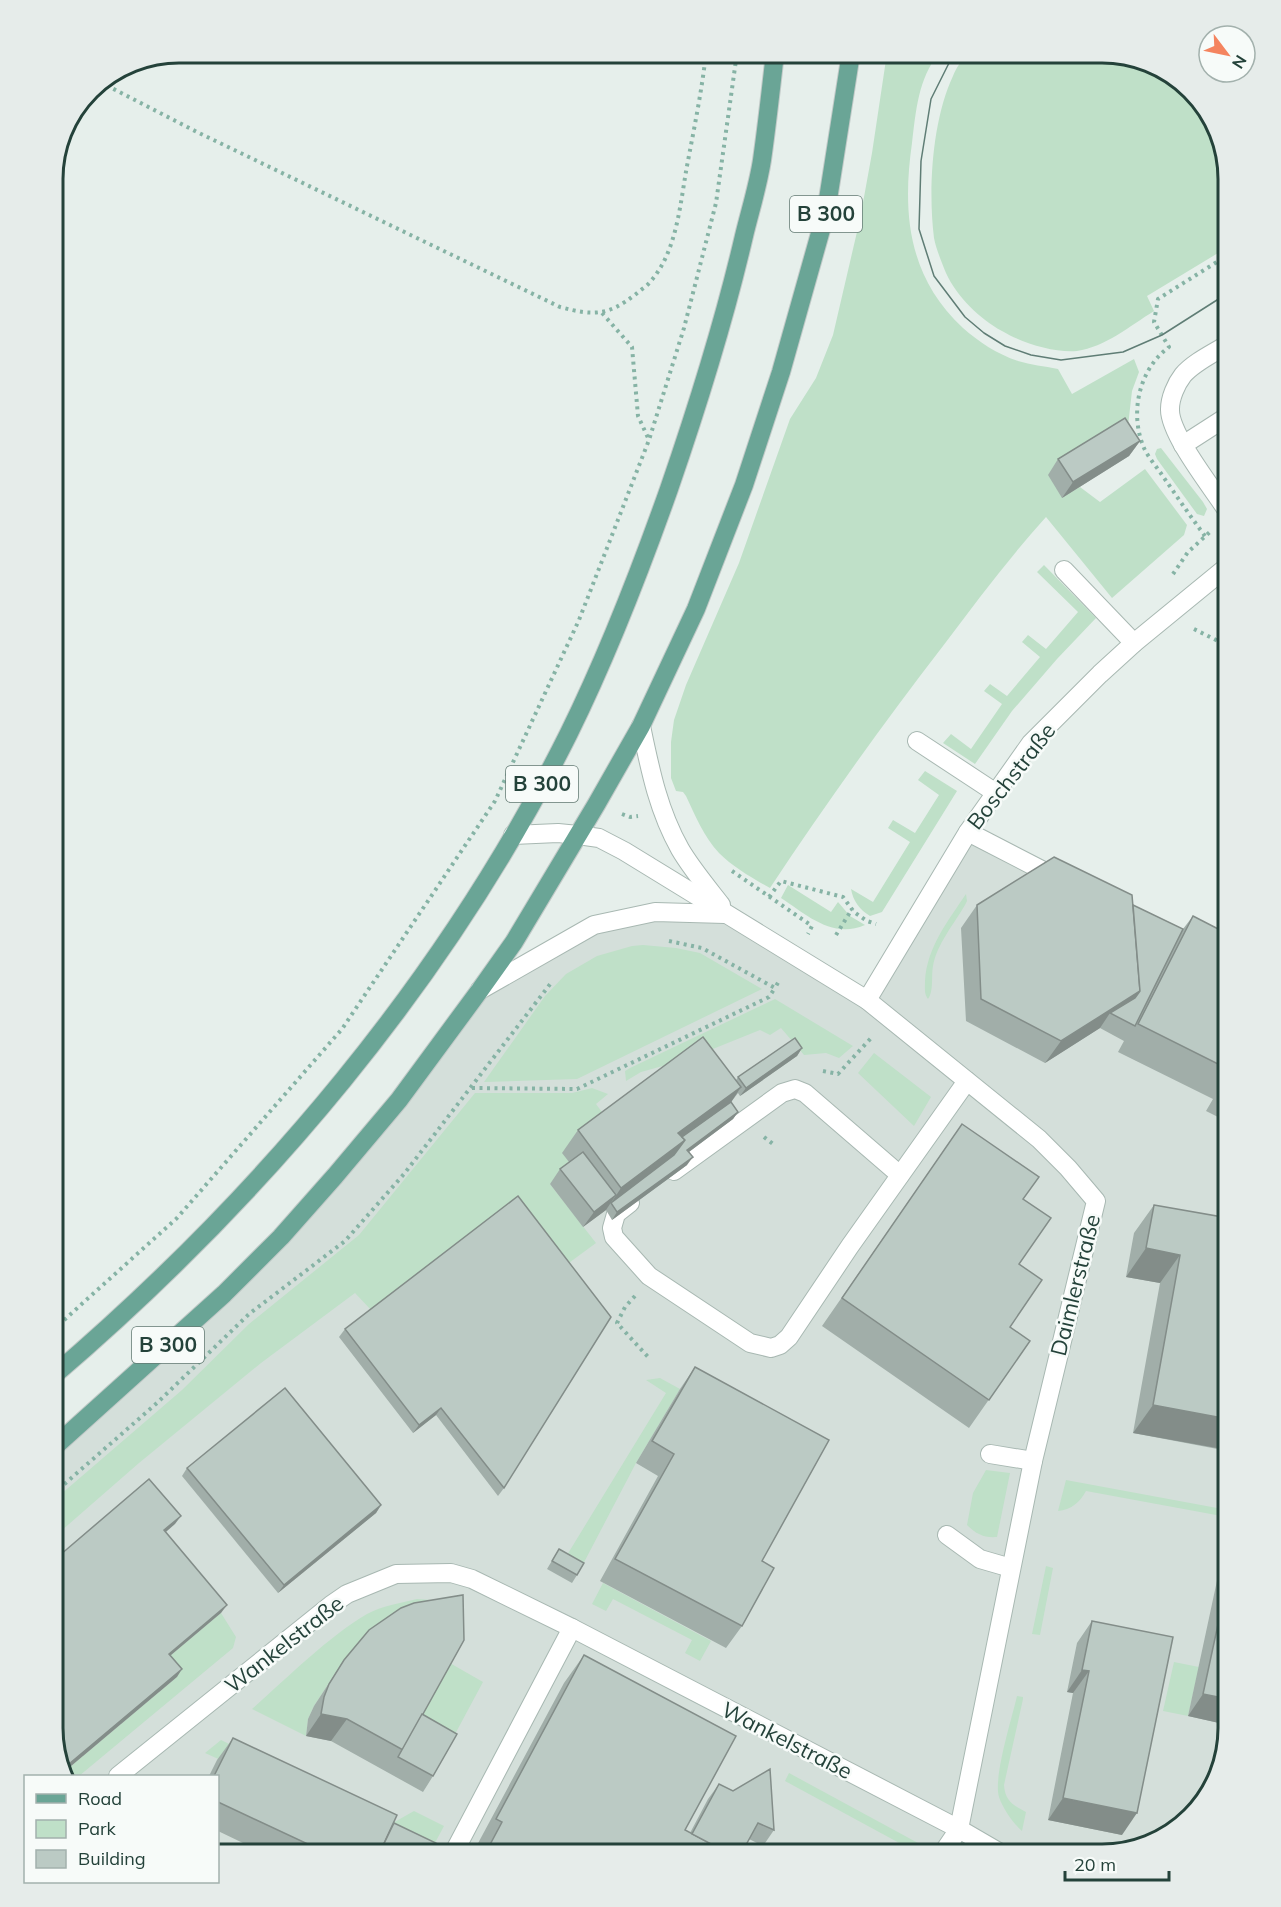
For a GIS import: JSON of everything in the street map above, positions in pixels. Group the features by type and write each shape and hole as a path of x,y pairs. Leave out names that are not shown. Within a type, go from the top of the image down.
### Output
{"main road":[{"name":"B 300","path":"63,1366 207,1233 311,1117 394,1013 465,912 513,835 554,762 593,682 642,562 682,452 727,307 759,174 774,63"},
{"name":"B 300","path":"63,1439 224,1294 281,1237 399,1100 514,942 641,726 696,609 744,485 781,372 826,212 848,63"}],"street":[{"path":"1218,351 1183,375 1173,393 1170,411 1174,426 1184,445 1218,497"},
{"path":"1184,445 1218,423"},
{"path":"1064,570 1134,643"},
{"name":"Boschstraße","path":"867,1000 968,832 1031,743 1134,643 1218,574"},
{"name":"Daimlerstraße","path":"641,726 654,788 662,811 681,850 727,914"},
{"path":"916,741 996,793"},
{"path":"968,832 1074,887"},
{"name":"Daimlerstraße","path":"513,835 558,833 599,838 624,851 867,1000 1039,1139 1096,1201 1033,1461 959,1829"},
{"path":"480,990 594,924 655,912 727,914"},
{"path":"643,1194 616,1214 612,1228 614,1237 649,1276 750,1343 771,1348 780,1345 789,1337 967,1081"},
{"path":"661,1180 782,1092 795,1089 805,1093 900,1175"},
{"path":"990,1454 1033,1461"},
{"path":"947,1535 980,1559 1011,1568"},
{"name":"Wankelstraße","path":"119,1775 330,1605 347,1594 396,1574 451,1573 472,1579 572,1628 985,1844"},
{"path":"458,1844 572,1628"},
{"path":"949,1844 959,1829"}],"path":[{"path":"109,86 197,132 560,307 579,312 602,314 625,303 650,282 666,257 676,225 704,63"},
{"path":"63,1320 177,1218 342,1029 495,801 579,620 649,440 684,328 716,203 736,63"},
{"path":"602,314 632,347 638,416 649,440"},
{"path":"1167,615 1218,641"},
{"path":"769,897 782,881 843,897 852,909 867,921 876,924"},
{"path":"836,935 852,909"},
{"path":"667,941 702,948 775,988"},
{"path":"471,1088 577,1089 769,997 794,956"},
{"path":"63,1485 157,1404 249,1314 345,1241 404,1174 543,991 557,976"},
{"path":"624,1307 617,1323 649,1358"}],"shaded area":[{"path":"968,832 1218,962 1218,1728 1217,1744 1209,1773 1203,1786 1184,1810 1160,1829 1147,1835 1118,1843 1102,1844 219,1844 219,1775 73,1775 64,1744 63,1728 63,1440 224,1294 480,990 594,925 727,914 867,1000"}],"green space":[{"path":"886,63 932,63 919,96 908,194 913,243 930,287 963,328 982,343 1018,361 1058,369 1072,394 1134,359 1139,372 1132,391 1128,426 1062,497 1080,487 1100,502 1145,469 1187,525 1184,535 1112,598 1046,517 993,580 898,705 770,888 737,868 719,853 704,833 686,796 683,792 676,791 671,778 671,742 674,720 686,685 739,563 790,419 816,378 833,335 860,219"},
{"path":"1110,63 1140,69 1173,87 1194,108 1203,121 1214,149 1218,178 1218,253 1147,296 1154,311 1117,335 1087,349 1068,351 1038,346 994,326 963,299 951,282 934,238 931,199 936,134 946,94 959,64"},
{"path":"1161,448 1203,502 1207,509 1204,516 1197,514 1157,459 1155,454 1157,449"},
{"path":"1044,565 1096,618 1012,711 975,764 943,743 951,734 971,749 1002,704 984,691 990,684 1007,696 1040,657 1022,642 1028,635 1046,649 1078,612 1037,572"},
{"path":"925,771 957,791 882,912 870,916 858,905 851,889 873,902 910,842 888,828 893,820 915,833 939,795 918,780"},
{"path":"788,885 831,912 838,902 850,916 865,925 853,929 842,929 810,918 781,898"},
{"path":"966,894 967,901 935,958 928,999 925,993 925,981 930,957 939,935"},
{"path":"643,945 700,953 762,989 577,1079 484,1082 545,996 566,974 597,956"},
{"path":"775,999 853,1046 839,1058 826,1053 804,1055 781,1028 770,1035 760,1030 688,1059 641,1072 626,1081 625,1071 630,1068"},
{"path":"874,1053 931,1097 914,1126 858,1073"},
{"path":"592,1088 608,1094 596,1104 607,1119 563,1152 572,1167 550,1184 596,1243 562,1268 372,1311 355,1293 261,1363 139,1463 63,1529 63,1492 182,1390 249,1324 359,1235 475,1093 572,1093"},
{"path":"660,1378 680,1389 636,1463 580,1570 564,1560 666,1393 646,1380"},
{"path":"986,1470 1010,1473 997,1537 980,1535 967,1525 973,1493"},
{"path":"1066,1480 1218,1508 1218,1515 1086,1491 1075,1505 1058,1511"},
{"path":"1046,1566 1053,1568 1040,1635 1032,1634"},
{"path":"603,1583 711,1641 700,1661 685,1653 692,1640 613,1599 606,1611 592,1604"},
{"path":"417,1599 447,1601 336,1672 314,1706 308,1719 306,1736 252,1709 308,1658 353,1623 379,1609"},
{"path":"221,1613 236,1637 233,1648 80,1775 73,1775 70,1767 177,1677 164,1661"},
{"path":"448,1662 483,1682 447,1749 411,1729"},
{"path":"1174,1662 1199,1667 1188,1716 1163,1711"},
{"path":"1017,1696 1023,1699 1004,1785 1006,1795 1011,1802 1026,1812 1022,1831 1003,1806 998,1788 1001,1762"},
{"path":"221,1740 391,1824 414,1811 444,1826 434,1844 407,1844 205,1753"},
{"path":"789,1773 918,1843 901,1844 785,1781"}],"building":[{"path":"1125,418 1140,441 1073,482 1058,459"},
{"path":"1054,857 1132,895 1140,991 1061,1041 981,999 977,905"},
{"path":"1133,905 1183,929 1135,1026 1110,1013 1135,998 1140,991"},
{"path":"1193,916 1218,929 1218,1064 1138,1024"},
{"path":"703,1037 741,1087 678,1133 685,1140 621,1188 578,1130"},
{"path":"795,1038 802,1048 746,1088 738,1077"},
{"path":"731,1102 738,1112 687,1150 693,1157 617,1212 611,1203 674,1155 685,1140 682,1137"},
{"path":"962,1124 1039,1177 1023,1199 1051,1218 1019,1264 1042,1280 1010,1327 1030,1341 989,1400 842,1298"},
{"path":"583,1152 616,1195 594,1212 560,1169"},
{"path":"518,1196 611,1317 504,1488 441,1408 419,1425 345,1329"},
{"path":"1154,1205 1218,1216 1218,1417 1153,1405 1180,1255 1146,1248"},
{"path":"695,1367 829,1440 762,1561 774,1568 742,1626 615,1559 674,1454 652,1441"},
{"path":"285,1388 381,1505 284,1585 187,1468"},
{"path":"149,1479 181,1516 164,1530 227,1605 169,1654 182,1669 69,1764 63,1728 63,1552"},
{"path":"559,1549 584,1563 577,1575 552,1561"},
{"path":"463,1595 464,1640 403,1750 347,1719 321,1714 329,1684 344,1660 369,1630 401,1608 414,1603"},
{"path":"1092,1621 1173,1637 1137,1813 1063,1798 1089,1671 1082,1670"},
{"path":"1218,1624 1218,1697 1203,1694"},
{"path":"584,1655 736,1736 685,1830 711,1844 490,1844 502,1822 496,1819"},
{"path":"422,1714 457,1734 433,1776 398,1757"},
{"path":"233,1738 397,1815 384,1844 308,1844 219,1802 219,1775 214,1775"},
{"path":"770,1769 774,1830 758,1823 746,1844 711,1844 692,1834 719,1784 733,1791"},
{"path":"394,1823 438,1844 384,1844"}],"tram line":[{"path":"949,63 931,99 921,161 919,229 934,276 965,317 984,333 1005,346 1031,355 1061,360 1123,352 1162,335 1218,299"}]}
